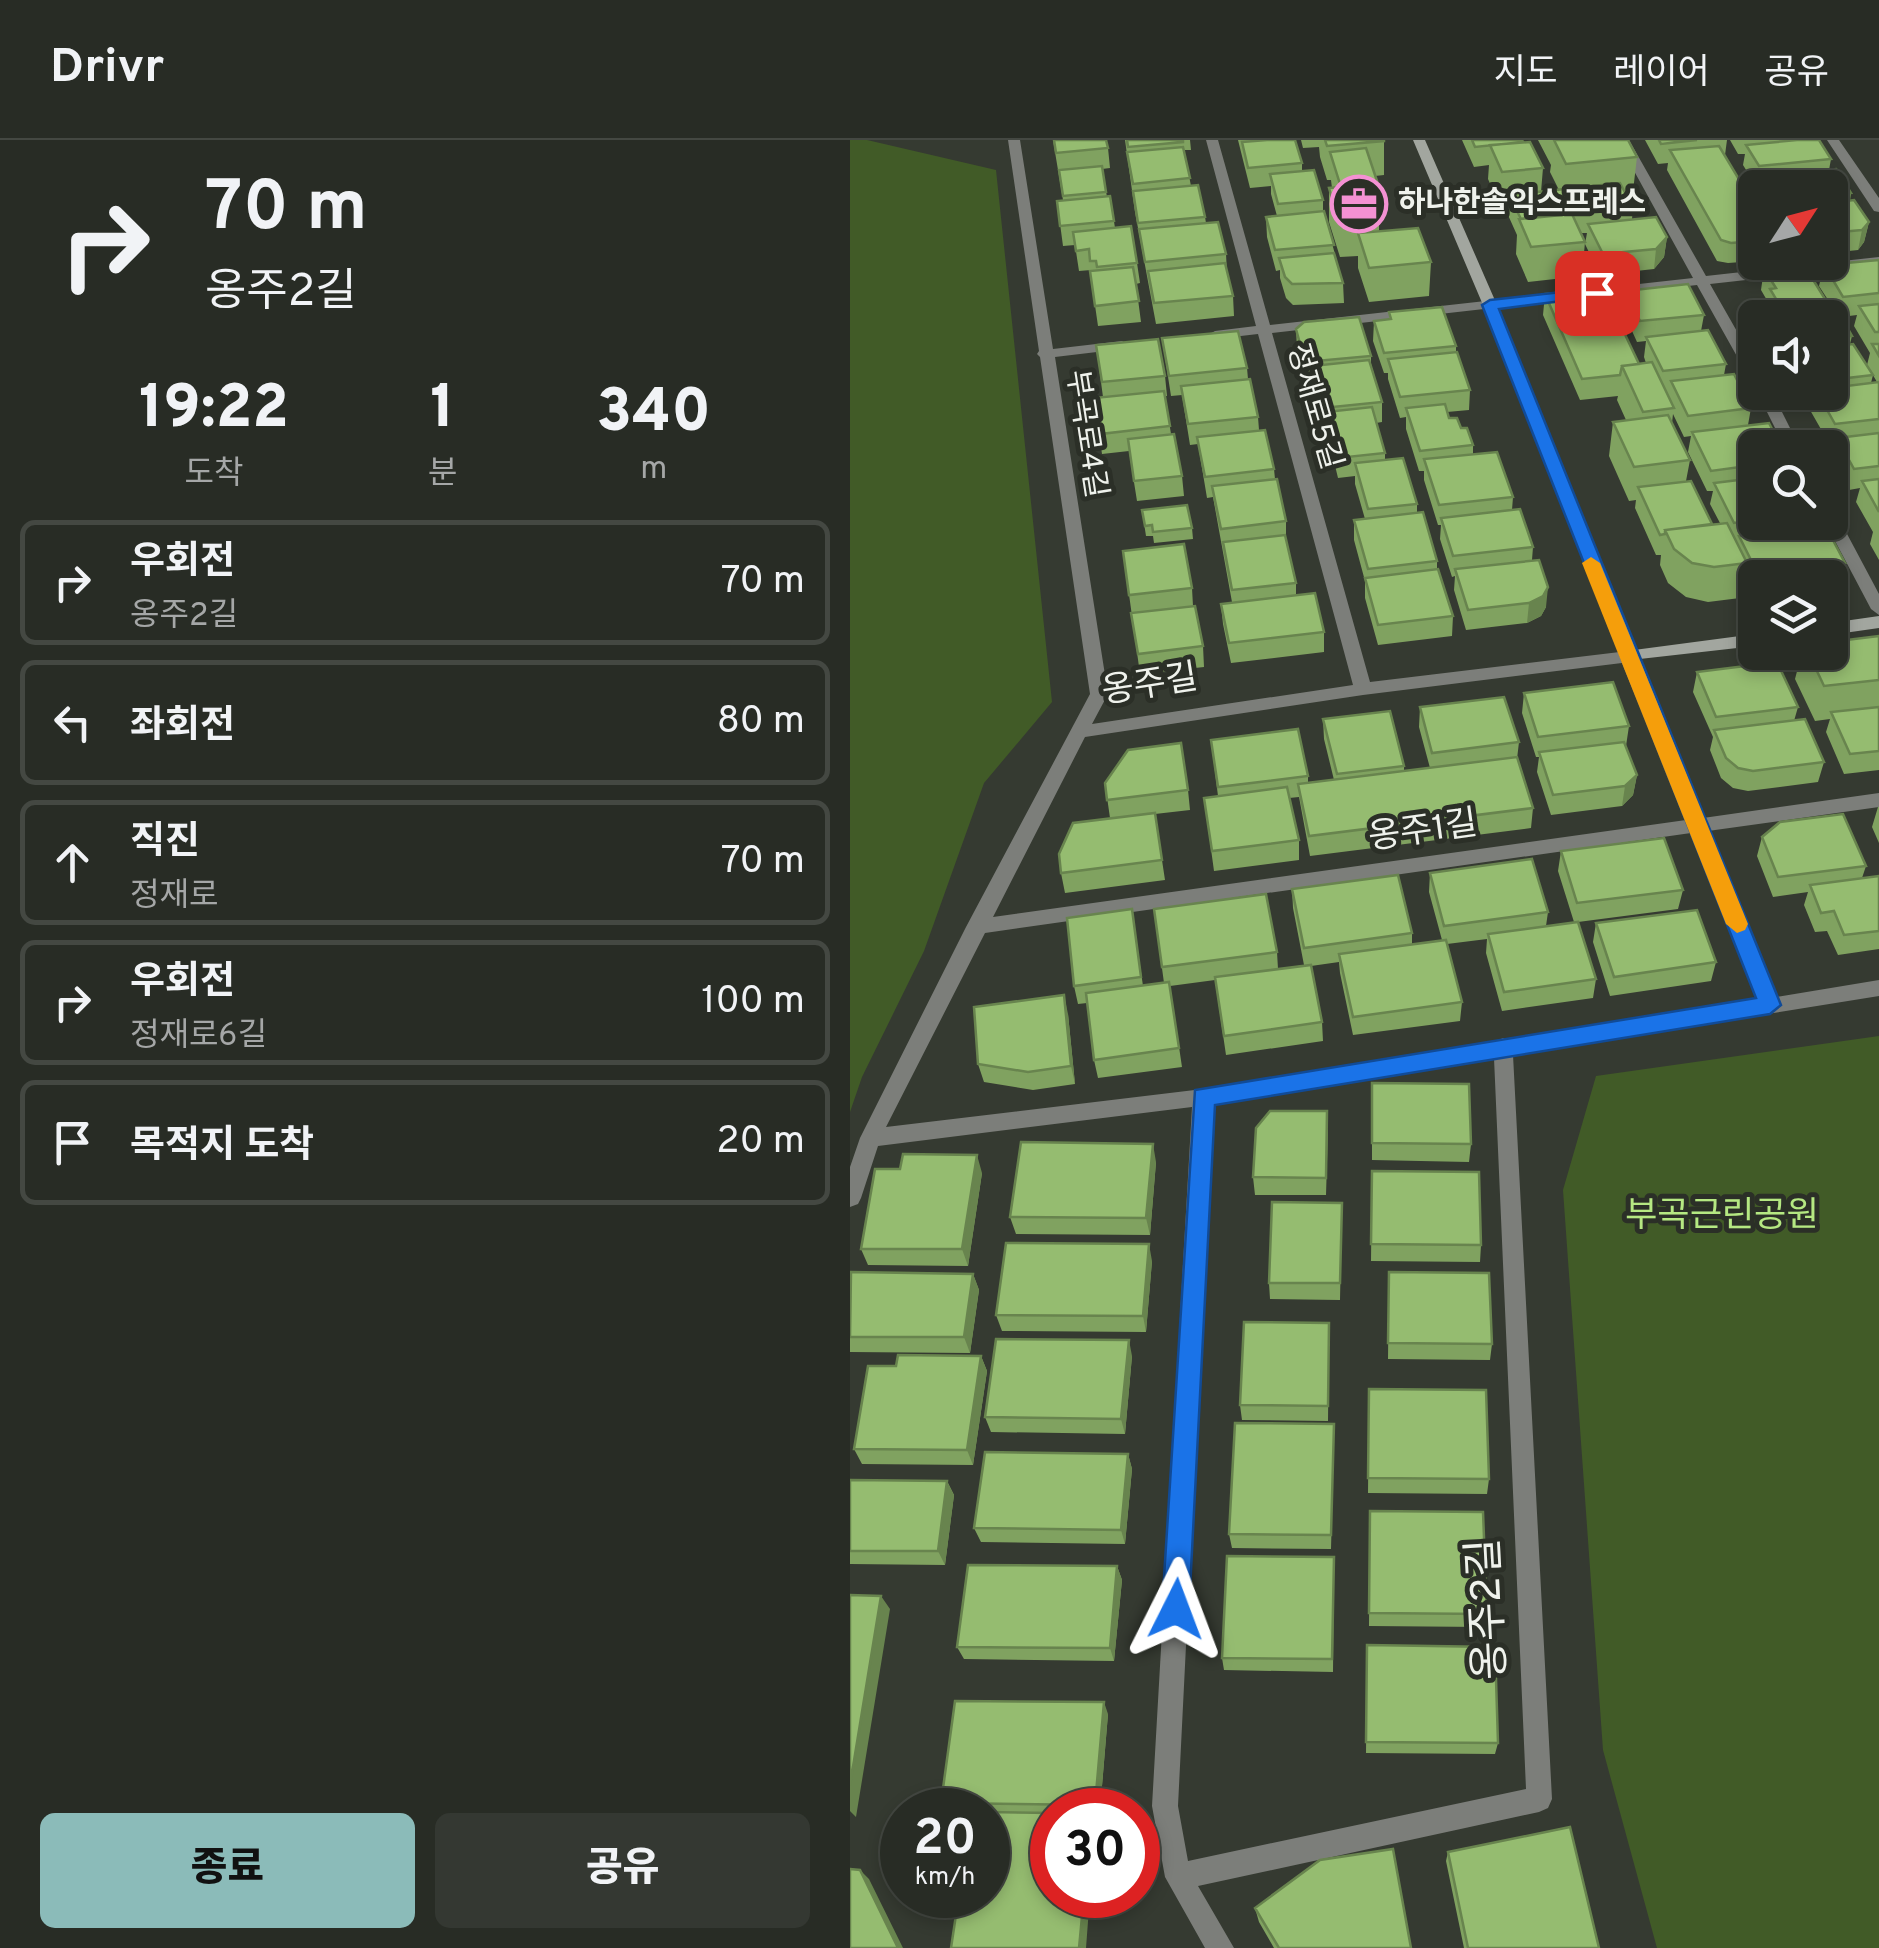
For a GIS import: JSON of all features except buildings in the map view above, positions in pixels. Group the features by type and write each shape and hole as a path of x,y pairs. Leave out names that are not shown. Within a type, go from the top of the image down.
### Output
{"street":[{"name":"부곡로4길","path":"1014,140 1099,694 1079,732"},
{"name":"정재로5길","path":"1212,140 1363,689"},
{"path":"1418,140 1490,305 1770,1005"},
{"path":"1624,140 1738,344"},
{"path":"1834,140 1879,208"},
{"path":"1203,336 1879,261"},
{"path":"1044,354 1144,343"},
{"path":"1842,540 1879,609"},
{"path":"1848,626 1879,622"},
{"path":"1628,657 1738,642"},
{"name":"옹주길","path":"850,1198 870,1138 1079,732 1363,689 1628,657"},
{"name":"옹주1길","path":"976,927 1879,800"},
{"path":"870,1138 1204,1097 1879,988"},
{"name":"옹주2길","path":"1178,1878 1539,1799 1503,1046"},
{"path":"1204,1097 1165,1806 1178,1878 1220,1948"}],"green space":[{"path":"850,140 867,140 996,170 1052,702 984,783 924,951 862,1077 850,1112"},
{"name":"부곡근린공원","path":"1879,1036 1879,1948 1657,1948 1603,1750 1563,1190 1596,1076"}],"slow traffic":[{"path":"1591,563 1737,924"}],"place":[{"name":"하나한솔익스프레스","path":"1359,204"}],"route":[{"path":"1176,1609 1204,1097 1770,1005 1490,305 1597,293"}]}
